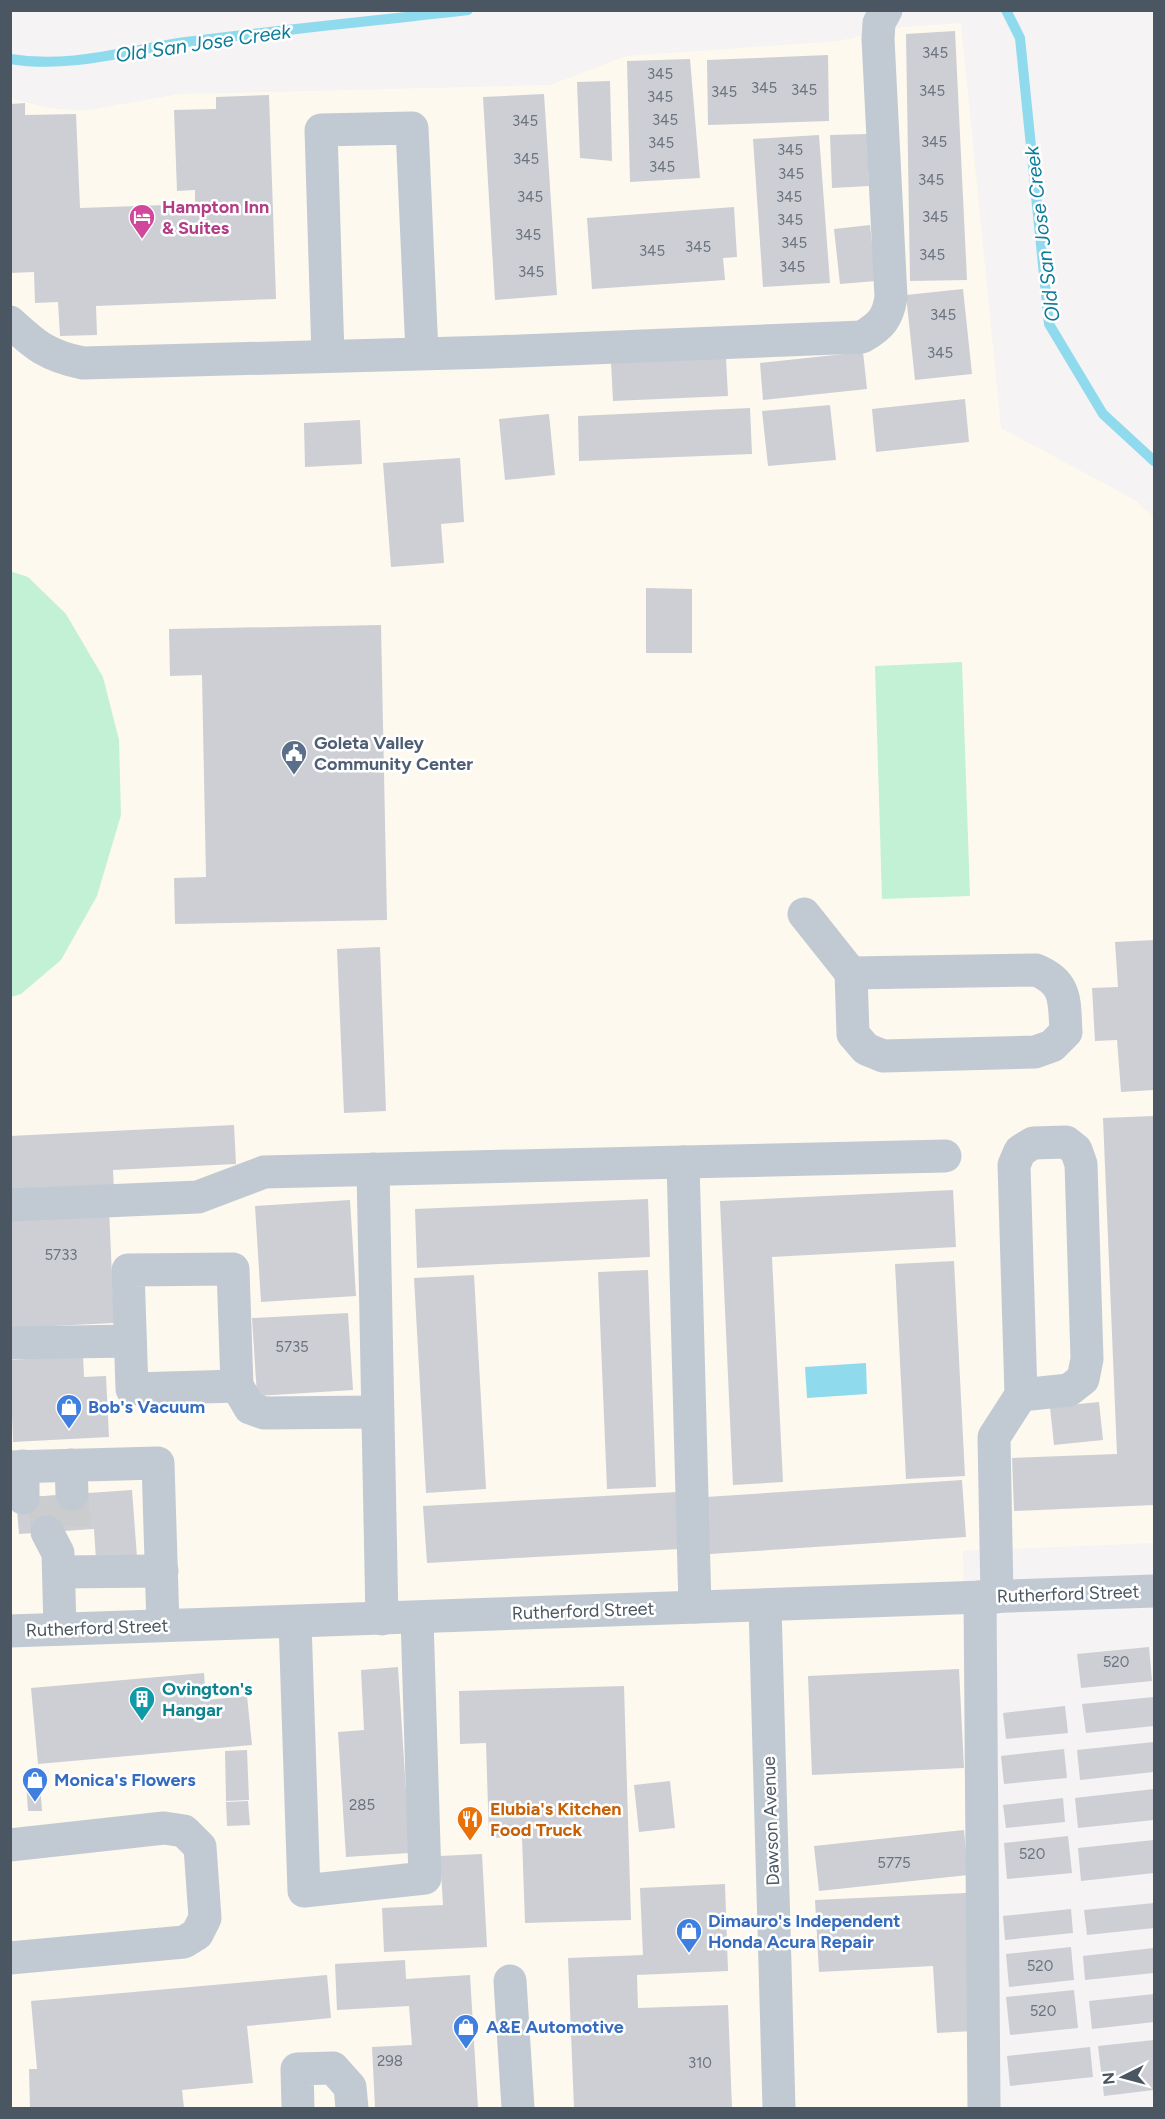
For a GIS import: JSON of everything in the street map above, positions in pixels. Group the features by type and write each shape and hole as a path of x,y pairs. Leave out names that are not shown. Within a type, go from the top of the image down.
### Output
{"street":[{"path":"10,322 38,348 58,358 83,363 862,337 880,326 889,312 891,297 882,25"},
{"path":"328,356 321,130 412,128 422,353"},
{"path":"804,914 851,973 853,1034 866,1049 883,1056 1035,1052 1052,1046 1066,1032 1064,993 1051,976 1036,970 851,973"},
{"path":"984,2109 989,1597 994,1437 1021,1395 1014,1164 1020,1151 1033,1143 1066,1143 1076,1150 1081,1164 1087,1359 1083,1379 1069,1390 1021,1395"},
{"path":"10,1206 198,1197 264,1172 945,1156"},
{"path":"683,1162 695,1607"},
{"path":"373,1169 376,1412 382,1619"},
{"path":"237,1386 132,1389 128,1270 233,1269 237,1386 249,1408 264,1413 376,1412"},
{"path":"10,1343 130,1341"},
{"path":"41,1479 158,1463 163,1625"},
{"path":"60,1629 53,1544 162,1571"},
{"name":"Rutherford Street","path":"10,1630 417,1618 1155,1591"},
{"name":"Dawson Avenue","path":"765,1606 779,2109"},
{"path":"295,1622 304,1891 425,1878 417,1618"},
{"path":"10,1845 164,1828 184,1832 200,1847 205,1918 197,1934 184,1942 10,1958"},
{"path":"510,1982 518,2109"},
{"path":"298,2109 297,2069 333,2068 350,2086 352,2109"}],"shaded area":[{"path":"961,23 1001,428 1135,500 1154,518 1154,1543 963,1551 973,2108 11,2108 10,98 49,108 82,111 179,94 550,85 626,56 838,41 903,27"}],"green space":[{"path":"10,571 28,577 66,614 103,677 119,740 121,815 97,896 61,960 21,994 11,997"},
{"path":"962,662 970,896 882,899 875,666"}],"water":[{"path":"866,1363 867,1394 807,1398 805,1367"}],"building":[{"path":"955,31 967,280 910,281 906,34"},
{"path":"828,55 829,121 708,125 707,60"},
{"path":"690,59 700,178 630,182 627,61"},
{"path":"610,81 612,161 580,158 577,82"},
{"path":"544,94 557,295 495,300 483,97"},
{"name":"Hampton Inn & Suites","path":"269,95 276,299 96,306 97,335 60,336 58,302 35,303 34,272 10,273 10,104 25,103 25,115 76,114 80,208 195,204 195,190 177,191 174,110 216,109 216,97"},
{"path":"867,134 869,186 832,188 830,135"},
{"path":"819,135 830,283 763,287 753,139"},
{"path":"734,207 737,257 723,258 725,280 592,289 587,218"},
{"path":"870,225 876,281 840,284 834,229"},
{"path":"963,289 972,374 915,380 906,295"},
{"path":"863,352 867,389 763,400 760,363"},
{"path":"726,358 728,396 613,401 611,363"},
{"path":"965,399 969,442 876,452 872,409"},
{"path":"830,405 836,460 768,466 762,411"},
{"path":"750,408 752,454 579,461 578,416"},
{"path":"549,414 555,475 505,480 499,419"},
{"path":"360,420 362,464 305,467 304,423"},
{"path":"460,458 464,522 441,524 444,563 391,567 383,463"},
{"path":"646,588 692,589 692,653 646,653"},
{"name":"Goleta Valley Community Center","path":"381,625 387,920 175,924 174,878 206,877 202,675 170,676 169,629"},
{"path":"1154,940 1154,1090 1121,1092 1117,1040 1095,1041 1092,988 1118,987 1115,942"},
{"path":"380,947 386,1111 344,1113 337,949"},
{"path":"1154,1116 1154,1505 1014,1511 1012,1458 1117,1454 1103,1118"},
{"path":"234,1125 236,1164 113,1170 114,1191 10,1196 10,1136"},
{"path":"953,1190 956,1247 772,1257 783,1482 733,1485 720,1201"},
{"path":"648,1199 650,1257 417,1268 415,1209"},
{"path":"350,1200 356,1296 261,1302 255,1206"},
{"path":"109,1208 114,1323 12,1328 10,1212"},
{"path":"954,1261 965,1476 906,1479 895,1264"},
{"path":"648,1270 656,1487 607,1489 598,1272"},
{"path":"474,1275 486,1489 426,1493 414,1278"},
{"path":"348,1313 353,1390 257,1396 252,1318"},
{"path":"83,1356 84,1377 106,1376 109,1437 13,1442 10,1360"},
{"path":"1099,1402 1103,1440 1054,1445 1050,1407"},
{"path":"962,1480 966,1537 710,1554 706,1497"},
{"path":"132,1490 137,1557 96,1560 94,1529 19,1534 16,1498"},
{"path":"677,1492 680,1549 427,1563 423,1506"},
{"path":"1149,1647 1152,1681 1081,1688 1077,1654"},
{"path":"398,1667 410,1853 346,1857 338,1732 364,1730 361,1670"},
{"path":"959,1669 964,1768 812,1775 808,1676"},
{"name":"Ovington's Hangar","path":"204,1673 206,1700 247,1696 252,1745 38,1764 31,1688"},
{"path":"624,1686 631,1920 525,1923 522,1837 489,1838 486,1743 460,1744 459,1691"},
{"path":"1154,1697 1154,1726 1086,1733 1082,1704"},
{"path":"1065,1706 1068,1733 1006,1739 1003,1713"},
{"path":"1154,1742 1154,1772 1080,1780 1077,1750"},
{"path":"1064,1749 1067,1778 1004,1784 1001,1756"},
{"path":"247,1750 249,1800 226,1801 225,1751"},
{"path":"670,1781 675,1828 639,1832 634,1785"},
{"path":"26,1782 40,1782 42,1811 28,1811"},
{"path":"1154,1789 1154,1820 1078,1828 1075,1798"},
{"path":"1063,1798 1065,1822 1006,1828 1003,1805"},
{"path":"248,1801 250,1825 227,1826 226,1802"},
{"path":"964,1830 968,1875 819,1891 814,1846"},
{"path":"1068,1836 1072,1873 1007,1879 1004,1843"},
{"path":"1154,1840 1154,1873 1081,1881 1078,1848"},
{"path":"482,1854 487,1947 384,1952 382,1908 443,1905 440,1856"},
{"path":"725,1884 728,1971 637,1975 638,2008 728,2005 732,2108 574,2108 568,1958 643,1955 640,1888"},
{"path":"966,1893 973,2031 937,2033 933,1966 819,1972 815,1900"},
{"path":"1154,1903 1154,1928 1087,1935 1084,1910"},
{"path":"1071,1909 1073,1933 1005,1940 1003,1916"},
{"path":"1071,1947 1074,1980 1009,1987 1006,1954"},
{"path":"1154,1948 1154,1973 1085,1980 1083,1956"},
{"path":"405,1960 406,1979 470,1975 478,2108 375,2108 372,2047 412,2045 409,2006 337,2010 335,1964"},
{"path":"327,1975 331,2018 247,2026 253,2083 182,2090 184,2108 30,2108 29,2069 37,2069 31,2001"},
{"path":"1074,1990 1078,2028 1010,2035 1006,1997"},
{"path":"1154,1994 1154,2022 1092,2029 1089,2001"},
{"path":"1154,2040 1154,2090 1104,2096 1098,2046"},
{"path":"1090,2047 1093,2077 1010,2086 1007,2056"}],"waterway":[{"name":"Old San Jose Creek","path":"10,59 55,62 77,60 256,33 468,10"},
{"name":"Old San Jose Creek","path":"1006,10 1020,38 1049,324 1103,414 1154,461"}],"tunnel":[{"path":"72,1494 74,1530"},
{"path":"45,1496 47,1532"}],"place":[{"name":"Hampton Inn & Suites","path":"142,240"},
{"name":"Goleta Valley Community Center","path":"294,776"},
{"name":"Bob's Vacuum","path":"69,1430"},
{"name":"Ovington's Hangar","path":"142,1722"},
{"name":"Monica's Flowers","path":"35,1803"},
{"name":"Elubia's Kitchen Food Truck","path":"470,1842"},
{"name":"Dimauro's Independent Honda Acura Repair","path":"689,1954"},
{"name":"A&E Automotive","path":"466,2050"}]}
